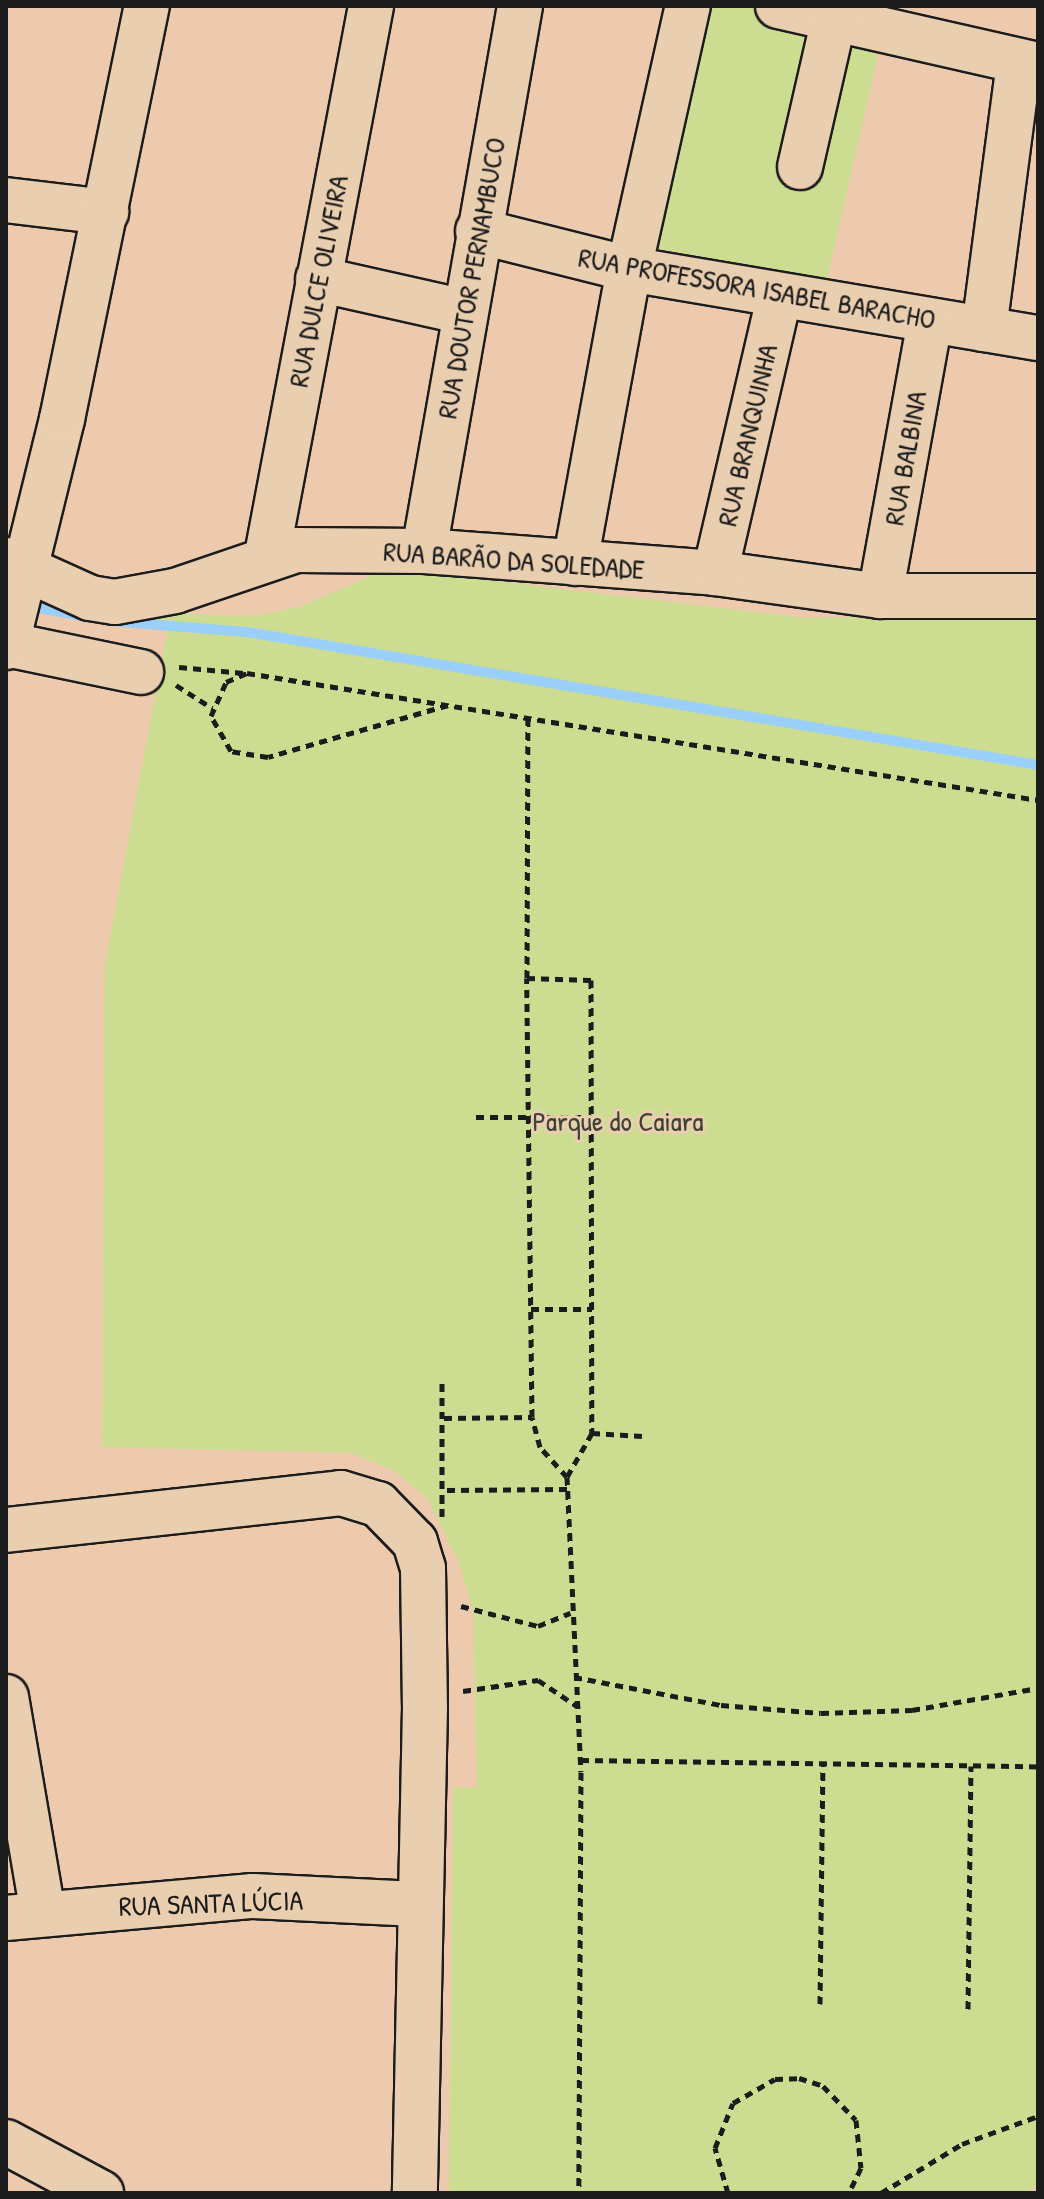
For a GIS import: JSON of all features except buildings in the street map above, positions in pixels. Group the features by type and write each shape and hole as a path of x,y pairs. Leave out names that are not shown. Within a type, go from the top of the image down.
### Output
{"street":[{"path":"147,6 106,212 19,567 7,641 157,672"},
{"name":"RUA DULCE OLIVEIRA","path":"267,555 371,6"},
{"name":"RUA DOUTOR PERNAMBUCO","path":"424,551 520,6"},
{"path":"575,563 629,269 688,6"},
{"path":"778,6 836,12 1028,64 984,329"},
{"path":"800,167 836,12"},
{"path":"6,200 106,212"},
{"name":"RUA PROFESSORA ISABEL BARACHO","path":"478,231 629,269 779,298 1038,338"},
{"path":"318,279 464,312"},
{"name":"RUA BRANQUINHA","path":"715,573 779,298"},
{"name":"RUA BALBINA","path":"880,596 930,320"},
{"name":"RUA BARÃO DA SOLEDADE","path":"19,567 90,598 115,602 175,591 267,555 424,551 715,573 880,596 1038,596"},
{"path":"6,1530 341,1493 378,1504 415,1542 424,1589 425,1707 417,1904 415,2193"},
{"path":"6,1697 25,1916"},
{"name":"RUA SANTA LÚCIA","path":"25,1916 253,1896 417,1904"},
{"path":"6,2142 101,2193"}],"path":[{"path":"157,672 247,673 1038,800"},
{"path":"157,672 212,708"},
{"path":"247,673 226,682 212,708 217,737 231,751 268,757 448,705"},
{"path":"528,718 527,978 532,1417 540,1447 567,1477"},
{"path":"527,978 591,980 592,1433 567,1477 570,1613 581,1760 579,2193"},
{"path":"476,1117 592,1117"},
{"path":"531,1309 592,1309"},
{"path":"415,1542 440,1522 447,1490 442,1383"},
{"path":"444,1418 532,1417"},
{"path":"592,1433 642,1436"},
{"path":"447,1490 567,1489"},
{"path":"424,1589 504,1622 538,1626 570,1613"},
{"path":"574,1677 721,1705 821,1713 912,1710 1038,1688"},
{"path":"425,1707 476,1686 527,1680 560,1689 577,1706"},
{"path":"581,1760 1038,1766"},
{"path":"820,2004 823,1763"},
{"path":"968,2009 971,1766"},
{"path":"728,2193 715,2148 733,2103 775,2079 799,2078 823,2086 856,2120 861,2168 849,2193"},
{"path":"881,2193 962,2144 1038,2116"}],"green space":[{"path":"708,6 755,6 882,38 827,279 654,248"},
{"name":"Parque do Caiara","path":"418,572 807,618 1038,614 1038,2186 1023,2193 449,2193 453,1788 477,1787 473,1611 458,1560 427,1498 396,1472 351,1453 102,1447 105,965 168,627 52,610 255,616 299,607 376,574"}],"waterway":[{"path":"28,606 83,616"},
{"path":"110,621 247,632 1038,765"}]}
